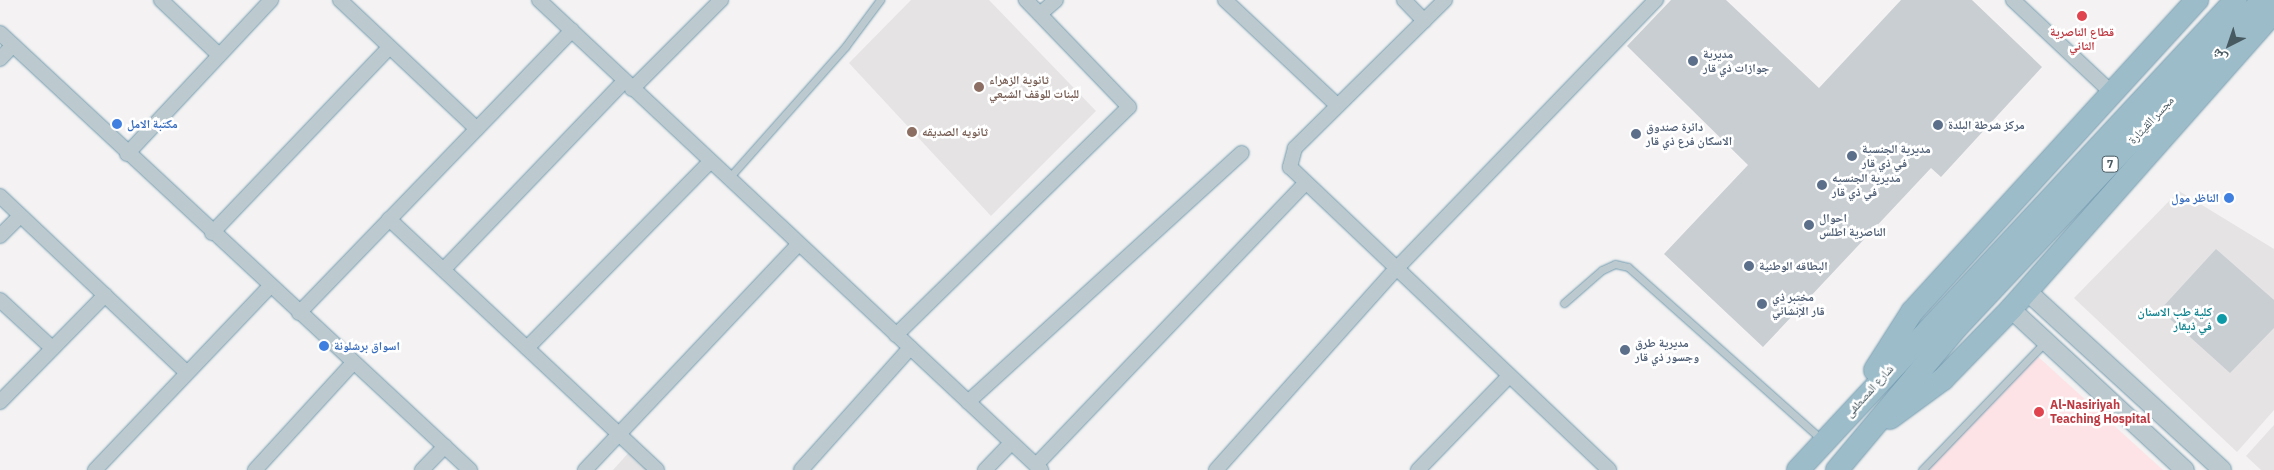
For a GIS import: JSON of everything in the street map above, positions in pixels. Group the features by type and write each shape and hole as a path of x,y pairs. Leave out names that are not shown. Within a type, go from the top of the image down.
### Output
{"highway":[{"name":"مجسر القيثارة","path":"1949,320 2236,0"},
{"name":"مجسر القيثارة","path":"1949,320 2263,0"},
{"path":"1846,416 1912,312 2195,1"},
{"path":"1868,436 1931,390 2028,292 2274,12"},
{"name":"شارع المصطفى","path":"1798,470 1846,416 1949,320"},
{"name":"شارع المصطفى","path":"1838,470 1868,436 1949,320"}],"street":[{"path":"128,154 271,0"},
{"path":"340,0 477,129"},
{"path":"539,0 727,180 1038,468 1304,185"},
{"path":"444,269 628,85 721,0"},
{"path":"896,335 1129,107 1026,0"},
{"path":"1040,14 1056,0"},
{"path":"1224,0 1337,105"},
{"path":"1404,0 1424,21"},
{"path":"1445,0 1337,105 1289,157 1291,172 1507,378 1609,470"},
{"path":"1216,470 1395,270 1656,0"},
{"path":"2013,0 2112,93"},
{"path":"164,1 219,55"},
{"path":"299,313 572,30"},
{"path":"0,33 212,233 470,470"},
{"path":"0,59 13,45"},
{"path":"212,233 390,47"},
{"path":"968,402 1242,153"},
{"path":"528,348 709,163"},
{"path":"0,196 187,373"},
{"path":"0,236 20,216"},
{"path":"389,219 657,470"},
{"path":"585,470 620,436 798,245"},
{"path":"94,470 270,286"},
{"path":"2028,292 2222,470"},
{"path":"0,402 105,295"},
{"path":"0,300 52,348"},
{"path":"2011,309 2185,470"},
{"path":"801,470 910,348"},
{"path":"255,470 353,363"},
{"path":"1418,470 1507,378"},
{"path":"985,470 1011,443"},
{"path":"422,470 444,446"}],"lane":[{"path":"727,180 845,47 880,0"},
{"path":"1564,304 1602,270 1615,264 1628,267 1824,442"},
{"path":"1922,470 2045,342"}],"shaded area":[{"path":"911,0 989,0 1096,111 991,216 849,63"},
{"path":"2179,191 2274,249 2274,410 2237,452 2074,298"},
{"name":"Al-Nasiriyah Teaching Hospital","path":"2035,354 2163,470 1925,470"},
{"path":"2274,425 2274,470 2261,470 2246,456"},
{"path":"632,449 656,470 613,470"}],"building":[{"path":"1671,0 1726,0 1819,88 1901,0 1972,0 2042,67 1941,177 1931,168 1763,347 1664,254 1748,165 1627,46"},
{"name":"كلية طب الاسنان في ذيقار","path":"2216,249 2274,300 2274,328 2230,373 2160,310"}],"place":[{"name":"قطاع الناصرية الثاني","path":"2082,16"},
{"name":"مديرية جوازات ذي قار","path":"1693,61"},
{"name":"ثانوية الزهراء للبنات للوقف الشيعي","path":"979,87"},
{"name":"مكتبة الامل","path":"117,124"},
{"name":"مركز شرطة البلدة","path":"1938,125"},
{"name":"ثانويه الصديقه","path":"912,132"},
{"name":"دائرة صندوق الاسكان فرع ذي قار","path":"1636,134"},
{"name":"مديرية الجنسية في ذي قار","path":"1852,156"},
{"name":"مديرية الجنسيه في ذي قار","path":"1822,185"},
{"name":"الناظر مول","path":"2229,198"},
{"name":"احوال الناصرية اطلس","path":"1809,225"},
{"name":"البطاقه الوطنية","path":"1749,266"},
{"name":"مختبر ذي قار الإنشائي","path":"1762,304"},
{"name":"كلية طب الاسنان في ذيقار","path":"2222,319"},
{"name":"اسواق برشلونة","path":"324,346"},
{"name":"مديرية طرق وجسور ذي قار","path":"1625,350"},
{"name":"Al-Nasiriyah Teaching Hospital","path":"2039,412"}]}
